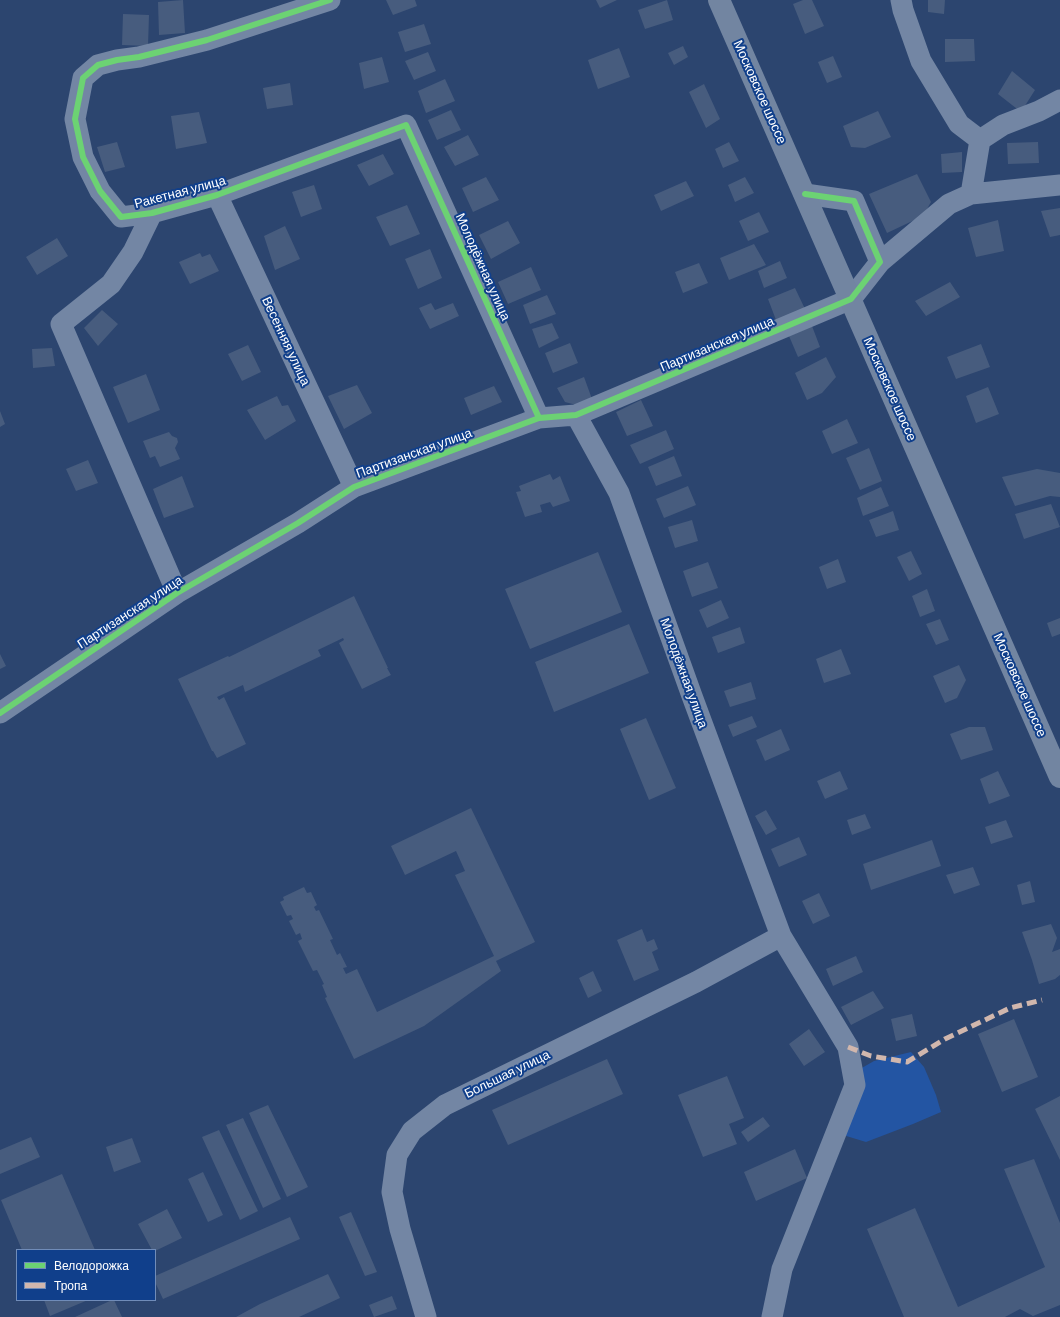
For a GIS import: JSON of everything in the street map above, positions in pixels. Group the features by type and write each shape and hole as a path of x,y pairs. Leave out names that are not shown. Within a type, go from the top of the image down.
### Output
{"main road":[{"name":"Московское шоссе","path":"720,0 1060,777"}],"street":[{"name":"Ракетная улица","path":"330,0 207,40 139,57 117,60 98,65 83,78 75,119 83,157 100,191 121,217 152,213 217,195 406,125"},
{"path":"901,0 903,10 921,61 959,124 980,140"},
{"path":"971,194 980,140 1002,125 1039,111 1060,100"},
{"name":"Молодёжная улица","path":"406,125 539,418"},
{"path":"851,299 880,262 949,204 971,194 1060,186"},
{"path":"805,194 854,201 880,262"},
{"name":"Весенняя улица","path":"217,195 354,487"},
{"path":"152,213 133,252 111,284 61,324 177,593"},
{"name":"Партизанская улица","path":"0,713 177,593 298,524 354,487 539,418 576,415 851,299"},
{"name":"Молодёжная улица","path":"576,415 619,494 692,696 782,936 848,1047 855,1086 782,1268 772,1317"},
{"name":"Большая улица","path":"426,1317 400,1229 392,1192 397,1155 412,1131 445,1104 696,982 782,936"}],"shaded area":[{"path":"911,1052 924,1067 936,1095 941,1112 866,1142 843,1135 860,1069 874,1061"}],"building":[{"path":"183,0 185,33 159,35 158,2"},
{"path":"386,0 415,0 417,6 393,15"},
{"path":"596,0 617,0 600,8"},
{"path":"667,0 673,20 645,29 638,10"},
{"path":"803,0 812,0 824,26 805,34 793,4"},
{"path":"928,0 945,0 944,14 928,12"},
{"path":"123,14 149,15 148,46 122,45"},
{"path":"424,24 431,44 405,52 398,32"},
{"path":"945,39 974,39 975,61 945,62"},
{"path":"683,46 688,57 674,65 668,53"},
{"path":"619,48 630,77 598,89 588,60"},
{"path":"428,52 436,71 414,80 405,61"},
{"path":"833,56 842,77 827,83 818,62"},
{"path":"382,57 389,82 364,89 359,63"},
{"path":"1012,71 1035,90 1021,112 998,94"},
{"path":"445,79 455,101 426,113 418,91"},
{"path":"290,83 293,105 267,109 263,88"},
{"path":"704,84 720,119 706,128 689,92"},
{"path":"451,110 461,130 437,140 428,120"},
{"path":"878,111 891,137 865,148 851,147 843,126"},
{"path":"199,112 207,143 176,149 171,116"},
{"path":"468,135 479,155 455,166 444,147"},
{"path":"117,142 125,167 105,172 97,147"},
{"path":"729,142 739,161 723,168 715,149"},
{"path":"1038,142 1039,163 1008,164 1007,143"},
{"path":"962,152 962,172 942,173 941,154"},
{"path":"383,154 394,174 369,186 357,165"},
{"path":"917,174 931,202 923,216 887,233 869,194"},
{"path":"486,177 499,200 473,212 462,188"},
{"path":"745,177 754,193 735,202 728,185"},
{"path":"686,181 694,196 661,211 654,195"},
{"path":"314,185 322,209 301,217 292,192"},
{"path":"407,205 420,234 390,246 376,217"},
{"path":"1060,208 1060,235 1050,237 1041,211"},
{"path":"759,212 769,232 748,241 739,221"},
{"path":"998,220 1004,251 976,257 968,228"},
{"path":"508,221 520,243 491,259 479,235"},
{"path":"285,226 300,259 275,270 264,236"},
{"path":"57,238 68,256 37,275 26,257"},
{"path":"754,244 766,265 729,280 720,258"},
{"path":"430,249 442,278 418,289 405,259"},
{"path":"200,253 202,257 210,254 219,271 190,284 179,262"},
{"path":"780,261 787,278 764,288 758,271"},
{"path":"699,263 708,283 683,293 675,272"},
{"path":"531,267 541,290 508,304 498,282"},
{"path":"950,282 960,297 926,316 915,301"},
{"path":"795,288 805,309 776,320 768,299"},
{"path":"547,295 556,314 530,324 523,305"},
{"path":"431,303 435,310 453,303 459,316 430,329 419,308"},
{"path":"102,310 118,324 98,346 84,328"},
{"path":"552,323 559,338 539,348 532,329"},
{"path":"812,326 820,347 798,357 789,336"},
{"path":"570,343 578,363 553,373 545,353"},
{"path":"981,344 990,367 956,379 947,357"},
{"path":"248,345 261,372 242,381 228,354"},
{"path":"52,348 55,366 33,368 32,349"},
{"path":"826,357 836,377 822,393 807,400 795,373"},
{"path":"146,374 160,410 128,423 113,387"},
{"path":"584,377 592,399 580,406 565,402 557,388"},
{"path":"357,385 372,413 344,429 328,396"},
{"path":"494,386 502,402 471,415 464,398"},
{"path":"988,387 999,414 976,423 966,396"},
{"path":"277,396 282,406 288,405 296,421 265,440 247,410"},
{"path":"641,400 653,426 627,436 616,412"},
{"path":"0,411 5,424 0,427"},
{"path":"847,419 858,443 832,454 822,431"},
{"path":"666,430 674,449 640,464 630,445"},
{"path":"169,432 172,436 177,438 178,442 175,448 180,459 160,467 155,456 150,458 143,441"},
{"path":"869,448 882,481 860,490 846,458"},
{"path":"674,456 682,476 656,486 648,467"},
{"path":"88,460 98,483 76,491 66,469"},
{"path":"1037,469 1060,473 1060,497 1050,496 1015,506 1002,477"},
{"path":"550,474 553,480 560,476 570,501 553,507 550,502 540,505 542,512 525,517 516,492 521,491 519,486"},
{"path":"182,476 194,507 164,518 153,489"},
{"path":"688,486 696,505 664,518 656,499"},
{"path":"881,487 889,506 863,516 857,498"},
{"path":"1051,504 1060,527 1024,539 1015,514"},
{"path":"893,511 899,530 876,537 869,520"},
{"path":"692,520 698,541 675,548 668,527"},
{"path":"911,551 922,574 909,581 897,557"},
{"path":"598,552 622,612 530,649 505,589"},
{"path":"838,559 846,582 827,589 819,567"},
{"path":"708,562 718,588 692,597 683,571"},
{"path":"927,589 935,611 920,617 912,596"},
{"path":"354,596 391,675 362,689 339,643 344,640 343,638 318,650 321,656 245,692 243,685 217,697 219,700 224,697 246,744 217,758 212,751 178,679 228,656 229,657"},
{"path":"721,600 729,618 707,628 699,610"},
{"path":"1060,618 1060,634 1052,637 1047,623"},
{"path":"940,619 949,640 936,645 926,624"},
{"path":"629,624 649,673 554,712 535,662"},
{"path":"740,627 745,643 718,653 712,637"},
{"path":"841,649 851,674 824,683 816,659"},
{"path":"0,654 6,666 0,669"},
{"path":"959,665 966,680 957,698 945,703 933,676"},
{"path":"751,682 756,699 730,707 724,691"},
{"path":"752,716 757,727 733,737 728,725"},
{"path":"646,718 676,788 649,800 620,729"},
{"path":"969,727 985,727 993,750 961,760 950,734"},
{"path":"781,729 790,750 765,761 756,740"},
{"path":"840,771 848,789 825,799 817,781"},
{"path":"998,771 1010,796 989,804 980,779"},
{"path":"471,808 535,942 496,961 501,971 424,1026 354,1059 325,998 327,997 322,985 324,984 317,970 313,971 298,941 302,939 300,933 296,935 289,921 293,919 291,915 287,916 280,902 284,900 283,897 304,887 307,893 311,892 317,905 314,907 316,911 319,910 333,939 330,940 337,955 340,953 347,967 343,968 346,974 357,969 377,1012 494,956 455,875 465,871 456,851 405,875 391,846"},
{"path":"766,810 777,829 766,835 755,816"},
{"path":"865,814 871,828 852,835 847,820"},
{"path":"1006,820 1013,837 991,844 985,827"},
{"path":"799,837 807,855 779,867 771,849"},
{"path":"932,840 941,866 871,890 863,864"},
{"path":"973,867 980,885 954,894 946,875"},
{"path":"1030,881 1035,902 1022,905 1017,885"},
{"path":"819,893 830,916 813,924 802,901"},
{"path":"1051,924 1057,938 1052,952 1060,949 1060,975 1055,979 1039,984 1022,932"},
{"path":"642,929 647,942 654,939 658,949 652,952 659,970 634,981 617,940"},
{"path":"856,956 863,972 833,986 826,969"},
{"path":"593,971 602,991 588,998 579,978"},
{"path":"873,991 884,1008 851,1025 841,1007"},
{"path":"912,1014 917,1036 896,1041 891,1019"},
{"path":"1014,1019 1038,1077 1002,1092 978,1034"},
{"path":"809,1029 825,1052 804,1066 789,1044"},
{"path":"607,1059 623,1094 508,1145 492,1110"},
{"path":"727,1076 744,1118 729,1124 737,1144 703,1157 678,1095"},
{"path":"1060,1096 1060,1160 1035,1109"},
{"path":"268,1105 308,1187 287,1197 249,1113"},
{"path":"763,1117 770,1126 748,1142 741,1132"},
{"path":"243,1118 281,1199 263,1208 226,1125"},
{"path":"219,1130 258,1211 240,1220 202,1137"},
{"path":"31,1137 40,1157 0,1174 0,1150"},
{"path":"132,1138 141,1162 114,1172 106,1147"},
{"path":"795,1149 807,1178 756,1201 744,1172"},
{"path":"1034,1159 1060,1223 1060,1305 1033,1316 1020,1309 1005,1317 904,1317 867,1229 915,1208 958,1307 1045,1267 1004,1169"},
{"path":"203,1172 223,1215 208,1222 188,1179"},
{"path":"62,1174 95,1249 22,1249 1,1200"},
{"path":"167,1209 182,1238 156,1251 156,1249 151,1249 138,1224"},
{"path":"351,1212 377,1272 365,1276 339,1217"},
{"path":"290,1217 300,1239 163,1299 156,1284 156,1276"},
{"path":"328,1274 340,1298 299,1317 236,1317 260,1304"},
{"path":"392,1296 397,1309 374,1317 369,1305"},
{"path":"44,1301 86,1301 50,1316"},
{"path":"110,1301 114,1301 122,1317 75,1317"}],"marked path":[{"path":"848,1047 871,1056 907,1062 945,1039 1010,1008 1042,1000"}],"cycle path":[{"path":"330,0 207,40 139,57 117,60 98,65 83,78 75,119 83,157 100,191 121,217 152,213 217,195 406,125 539,418"},
{"path":"0,713 177,593 298,523 354,487 539,418 576,415 851,299 880,262 854,201 805,194"}]}
